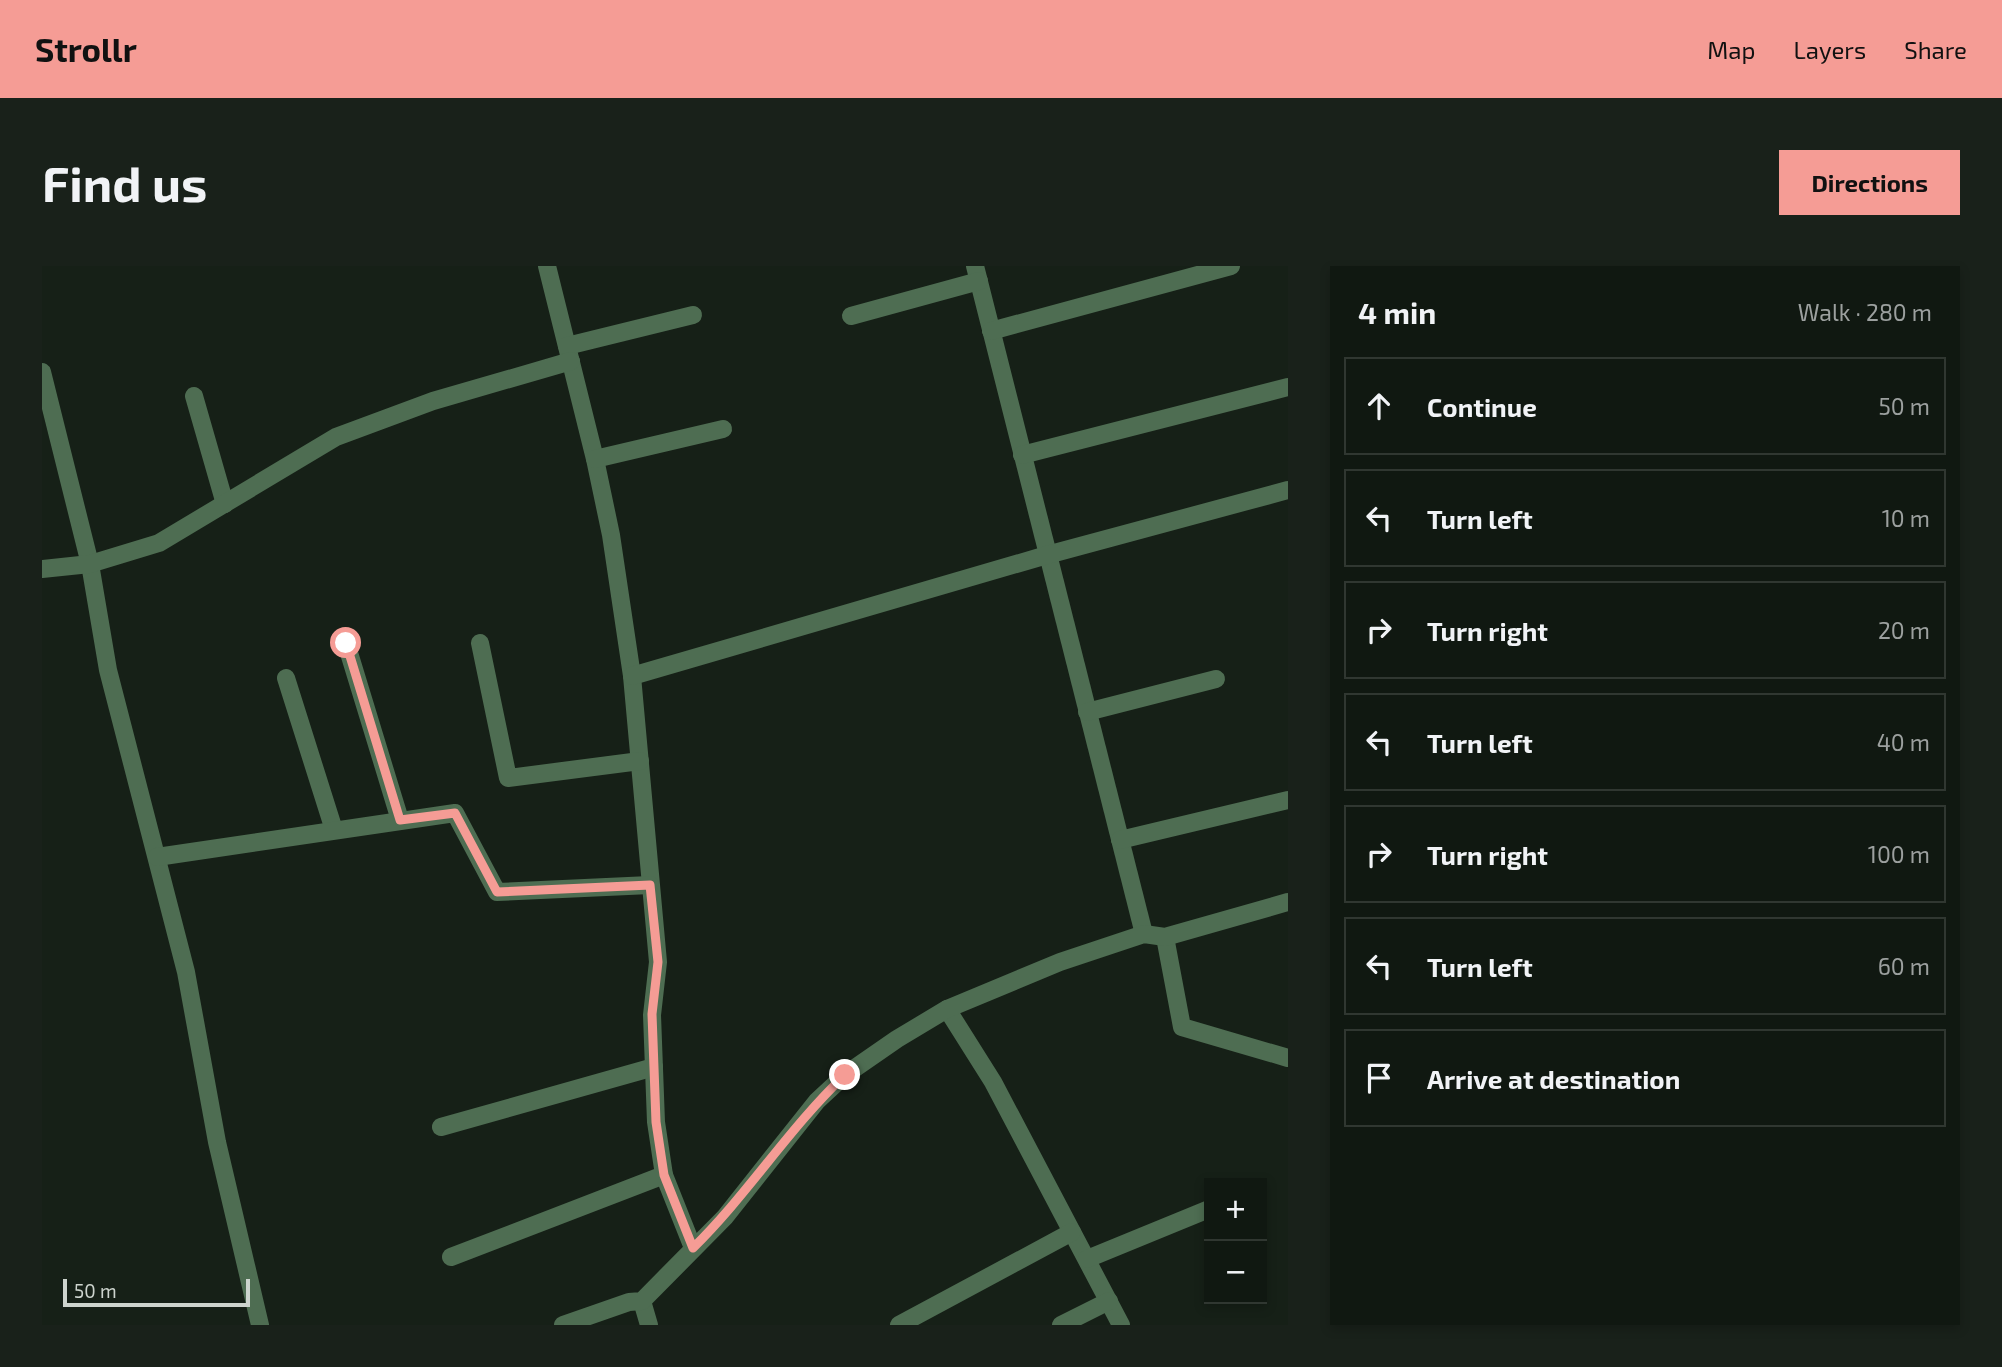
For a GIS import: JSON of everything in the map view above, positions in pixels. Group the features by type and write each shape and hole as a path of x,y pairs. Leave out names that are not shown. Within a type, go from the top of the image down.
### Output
{"street":[{"path":"547,266 611,535 632,676 658,962 652,1014 656,1122 664,1175 693,1248"},
{"path":"990,331 1231,266"},
{"path":"851,316 977,274 1144,934"},
{"path":"42,569 90,565 159,543 336,438 569,354 693,315"},
{"path":"42,372 90,565 108,670 186,972 217,1142 260,1325"},
{"path":"1022,455 1288,387"},
{"path":"194,396 225,504"},
{"path":"595,459 723,429"},
{"path":"632,676 1046,555 1288,490"},
{"path":"346,643 400,820"},
{"path":"480,643 508,778 640,761"},
{"path":"286,678 334,830"},
{"path":"1087,712 1216,679"},
{"path":"1120,840 1288,800"},
{"path":"157,857 455,813 497,892 650,885"},
{"path":"563,1325 629,1302 642,1301 725,1217 817,1101 845,1075 947,1009 1060,962 1144,934 1165,937 1288,902"},
{"path":"1165,937 1182,1027 1288,1058"},
{"path":"947,1009 993,1083 1121,1325"},
{"path":"441,1127 654,1067"},
{"path":"451,1257 664,1175"},
{"path":"1087,1259 1204,1211"},
{"path":"899,1325 1072,1232"},
{"path":"642,1301 649,1325"},
{"path":"1061,1325 1109,1301"}],"route":[{"path":"346,643 400,820 455,813 497,892 650,885 658,962 652,1014 656,1122 664,1175 693,1248 725,1217 817,1101 845,1075"}]}
